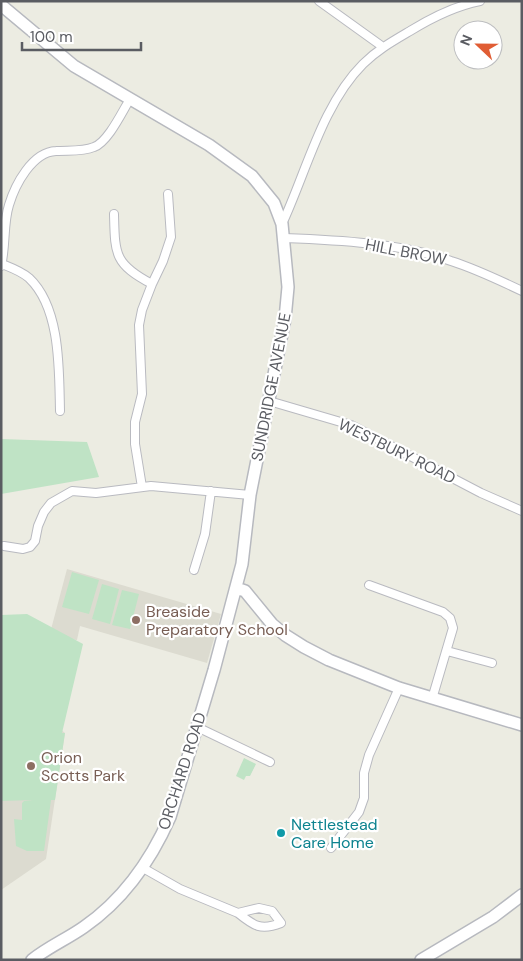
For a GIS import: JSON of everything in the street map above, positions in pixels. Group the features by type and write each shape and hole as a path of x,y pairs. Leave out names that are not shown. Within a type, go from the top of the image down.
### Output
{"street":[{"path":"319,1 382,47"},
{"path":"282,224 292,204 312,152 334,107 347,84 362,65 382,47 440,14 480,1"},
{"name":"SUNDRIDGE AVENUE","path":"1,5 74,66 221,154 252,176 274,203 282,224 284,238 288,287 286,311 250,495 242,564 236,588"},
{"path":"60,411 58,356 45,299 37,286 28,277 16,269 2,265 5,204 32,162 44,154 54,151 94,148 101,143 111,131 130,99"},
{"path":"142,487 135,444 135,422 142,394 139,325 142,310 171,237 168,194"},
{"path":"274,203 292,204"},
{"path":"114,214 115,248 122,262 132,274 152,284"},
{"name":"HILL BROW","path":"284,238 372,244 415,252 449,260 484,273 522,292"},
{"name":"WESTBURY ROAD","path":"269,401 351,424 481,493 522,511"},
{"path":"4,546 23,549 30,547 35,541 38,526 44,512 51,503 72,492 96,493 151,486 250,495"},
{"path":"194,570 204,534 211,491"},
{"path":"369,585 444,612 450,618 453,628 432,699"},
{"path":"236,588 245,591 272,624 304,647 346,667 398,688 522,725"},
{"name":"ORCHARD ROAD","path":"32,960 95,919 116,900 143,868 160,839 170,817 236,588"},
{"path":"447,651 492,663"},
{"path":"331,848 359,812 364,798 364,773 369,755 398,688"},
{"path":"197,727 270,762"},
{"path":"143,868 180,889 238,913 252,925 268,928 281,923 272,911 259,908 238,913"},
{"path":"422,960 493,917 522,895"}],"shaded area":[{"name":"Breaside Preparatory School","path":"67,569 221,614 207,663 80,626 77,640 49,637"},
{"name":"Orion Scotts Park","path":"1,681 65,733 46,859 1,890"}],"green space":[{"path":"1,439 87,442 99,477 1,494"},
{"path":"72,572 99,580 89,614 62,607"},
{"path":"102,584 119,589 110,624 92,619"},
{"path":"122,590 139,594 130,629 112,625"},
{"path":"27,614 83,644 62,733 65,733 55,800 51,800 44,851 27,851 16,846 14,819 22,820 22,803 33,800 1,801 1,615"},
{"path":"244,758 256,764 250,776 246,776 244,780 236,776"}],"place":[{"name":"Breaside Preparatory School","path":"136,620"},
{"name":"Orion Scotts Park","path":"31,766"},
{"name":"Nettlestead Care Home","path":"281,833"}]}
